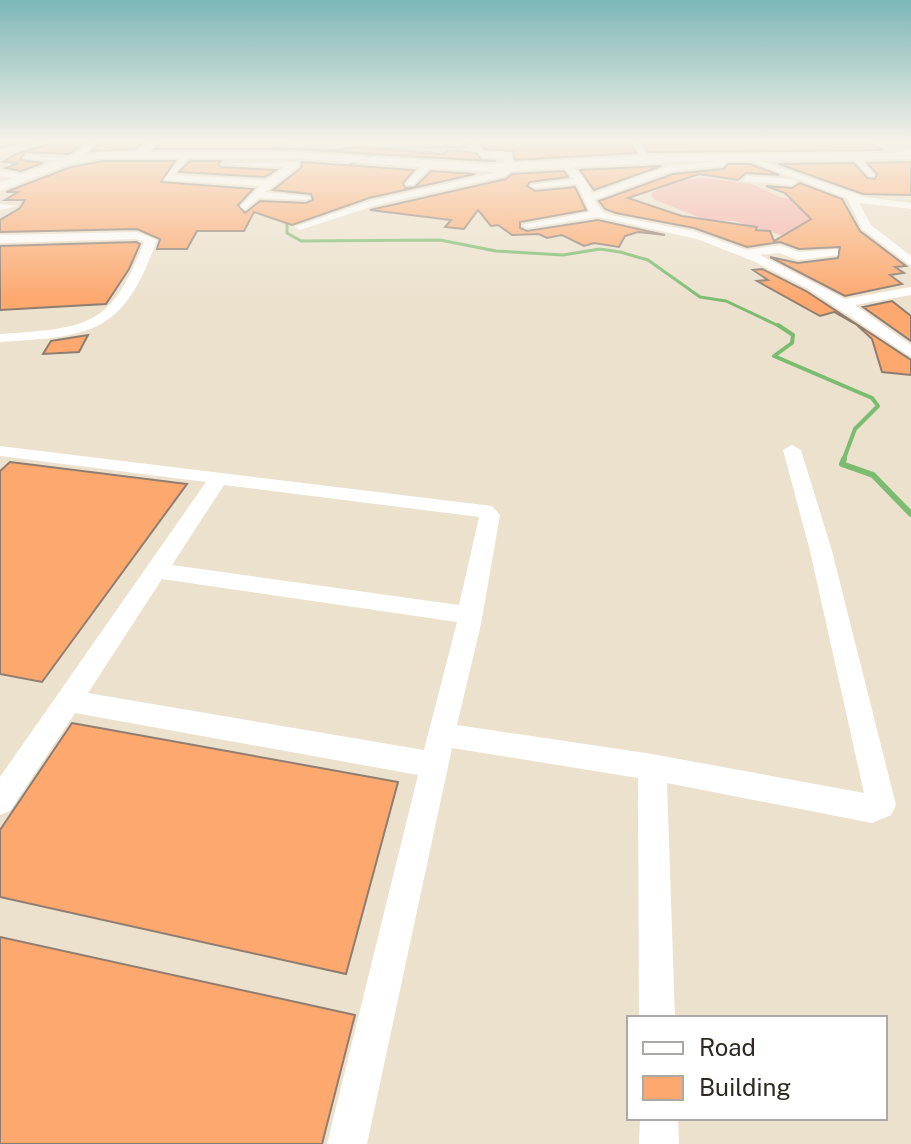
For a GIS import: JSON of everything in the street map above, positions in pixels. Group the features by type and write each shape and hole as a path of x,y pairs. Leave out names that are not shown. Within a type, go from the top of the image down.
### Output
{"street":[{"path":"300,227 412,194"},
{"path":"587,194 593,207"},
{"path":"527,225 593,207 616,194"},
{"path":"847,194 911,206"},
{"path":"245,207 257,195 306,197"},
{"path":"851,196 864,224 911,262"},
{"path":"0,207 13,206"},
{"path":"535,209 593,207 684,232 741,254 845,303 911,352"},
{"path":"0,239 137,235 151,240 119,307 88,329 0,338"},
{"path":"741,254 780,249 798,256 834,252"},
{"path":"845,303 911,291"},
{"path":"441,734 652,767 872,809 881,805 821,551 792,450"},
{"path":"0,451 485,511 490,515 468,615 469,624 347,1144"},
{"path":"0,801 159,571 219,477"},
{"path":"159,571 468,615"},
{"path":"69,701 434,765"},
{"path":"652,767 657,1016"},
{"path":"659,1120 659,1144"}],"shaded area":[{"path":"652,194 774,194 828,204 803,236 781,235 734,221 706,220 653,199"}],"building":[{"path":"14,194 248,194 238,205 245,213 260,201 306,203 313,200 311,194 385,194 292,225 254,212 244,231 197,231 187,249 157,249 160,239 137,229 0,232 0,220 20,208 25,200 5,200"},
{"path":"438,194 579,194 586,210 520,222 520,228 527,231 598,220 665,235 638,232 625,236 619,247 594,243 584,246 562,235 547,238 539,234 512,235 498,225 491,226 478,210 464,229 445,227 451,220 370,210"},
{"path":"617,194 639,194 628,198 682,216 757,227 756,230 770,231 774,241 811,219 786,194 830,194 842,199 860,231 906,266 895,267 904,273 890,275 902,284 845,296 770,257 798,263 838,258 840,247 799,249 780,242 747,247 694,228 616,213 605,209 599,201"},
{"path":"140,244 129,269 106,304 0,310 0,246"},
{"path":"762,269 806,291 911,360 911,375 882,372 872,339 857,325 834,312 820,316 757,281 768,280 753,270"},
{"path":"892,301 911,316 911,341 863,307"},
{"path":"88,335 79,352 43,354 51,341"},
{"path":"10,462 187,484 42,682 0,674 0,471"},
{"path":"72,723 398,782 346,974 0,897 0,830"},
{"path":"0,937 355,1015 322,1144 0,1144"}],"waterway":[{"path":"287,215 287,233 301,241 440,240 496,251 563,255 600,249 620,252 648,260 700,297 726,301 781,327"},
{"path":"781,327 793,335 792,343 774,356 872,398 878,406 855,429 843,461"},
{"path":"844,459 842,464 873,475 911,514"}]}
